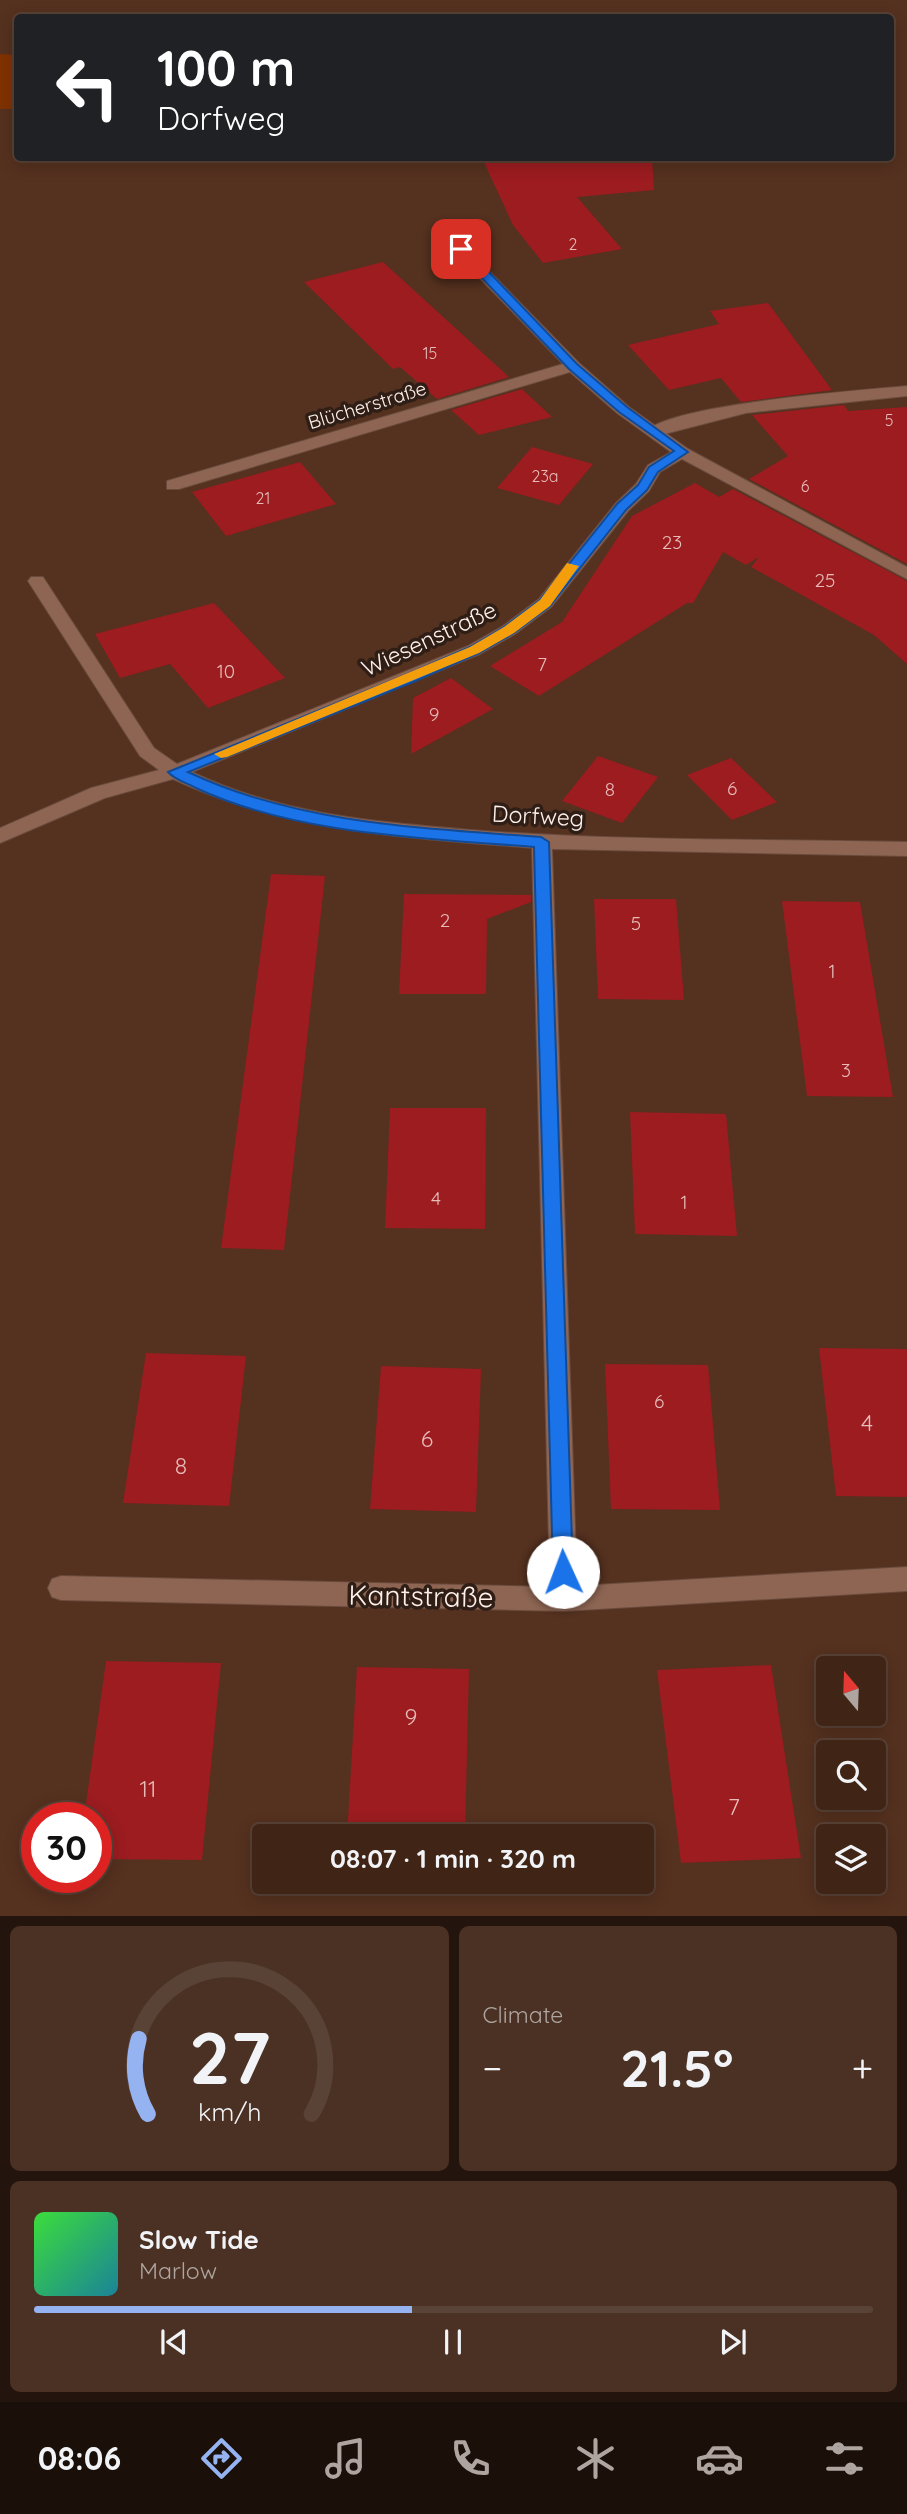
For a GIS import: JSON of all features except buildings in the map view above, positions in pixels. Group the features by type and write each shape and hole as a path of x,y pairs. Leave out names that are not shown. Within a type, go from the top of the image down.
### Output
{"street":[{"path":"441,230 573,366 653,432 682,452 907,574"},
{"name":"Blücherstraße","path":"173,485 573,366"},
{"path":"653,432 682,421 768,407 907,391"},
{"name":"Wiesenstraße","path":"0,836 98,793 175,772 474,650 509,630 545,603 589,546 643,487 654,469 682,452"},
{"path":"37,581 147,752 175,772"},
{"name":"Dorfweg","path":"175,772 215,791 293,815 415,832 541,842 907,849"},
{"path":"541,842 564,1599"},
{"name":"Kantstraße","path":"61,1588 564,1599 907,1579"}],"shaded area":[{"path":"0,54 14,55 14,109 0,109"}],"slow traffic":[{"path":"221,754 474,650 509,630 545,603 572,566"}],"route":[{"path":"461,249 573,366 623,410 682,452 654,469 643,487 622,507 564,575 545,603 509,630 474,650 408,679 175,772 215,791 293,815 415,832 541,842 563,1572"}]}
